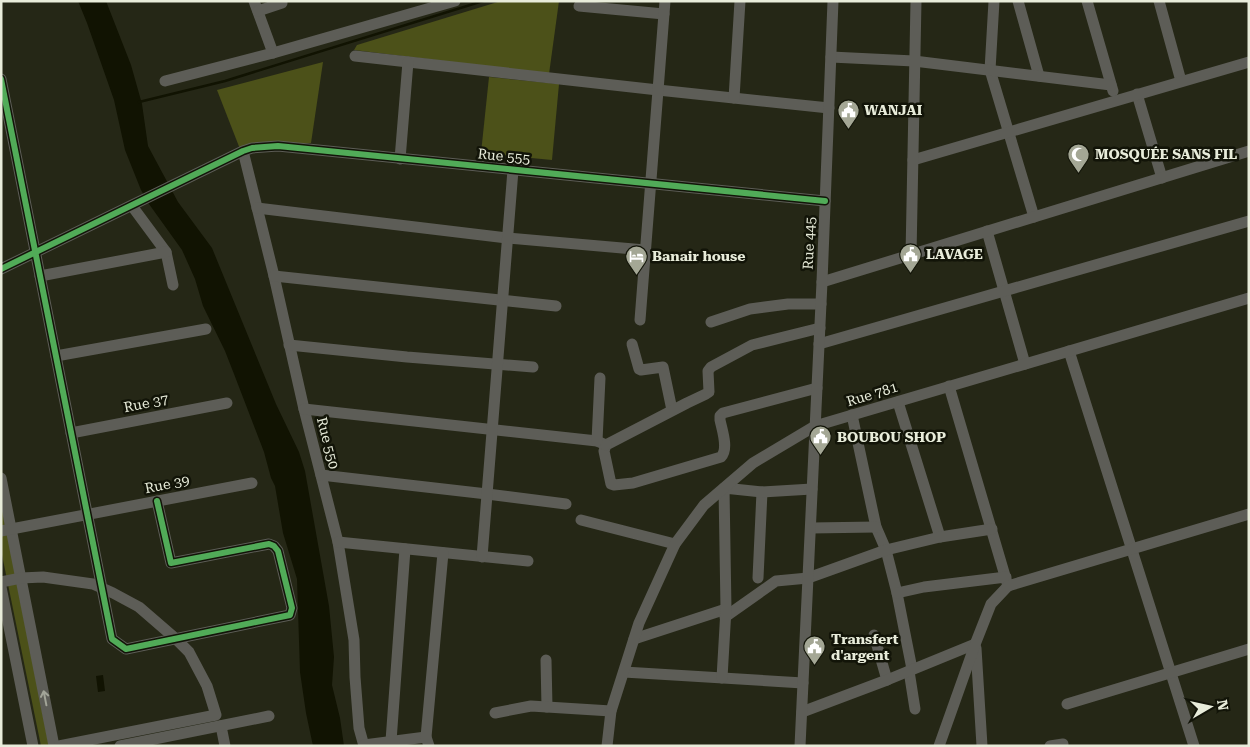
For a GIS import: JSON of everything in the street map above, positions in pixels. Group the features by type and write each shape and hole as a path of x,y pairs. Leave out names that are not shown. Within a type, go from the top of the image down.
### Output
{"street":[{"path":"165,82 455,1"},
{"path":"640,320 665,1"},
{"path":"734,98 740,1"},
{"name":"Rue 445","path":"800,746 833,1"},
{"path":"911,255 916,1"},
{"path":"994,1 990,70 1034,217"},
{"path":"1018,1 1038,76"},
{"path":"1087,1 1115,100"},
{"path":"1159,1 1181,81"},
{"path":"273,53 256,6 282,3"},
{"path":"579,6 664,14"},
{"path":"355,56 829,108"},
{"path":"831,57 914,61 1111,85"},
{"path":"400,158 408,62"},
{"path":"912,160 1249,62"},
{"path":"1,79 112,639 126,649 290,615 292,608 278,551 274,546 269,544 171,563 158,501"},
{"path":"1137,94 1162,178"},
{"name":"Rue 555","path":"1,269 252,148 278,146 825,201"},
{"name":"Rue 550","path":"244,151 304,409 338,542 354,640 359,728 364,745"},
{"path":"822,282 1249,151"},
{"path":"482,557 513,170"},
{"path":"132,206 166,252 173,285"},
{"path":"257,208 507,238 645,250"},
{"path":"819,344 1249,221"},
{"path":"987,232 1026,364"},
{"path":"40,276 166,252"},
{"path":"274,276 556,306"},
{"name":"Rue 781","path":"608,746 611,711 639,623 675,544 704,505 753,463 815,426 1249,298"},
{"path":"711,322 750,309 788,304 821,304"},
{"path":"304,409 602,443 706,394 709,392 708,371 711,367 752,345 820,328"},
{"path":"56,356 206,329"},
{"path":"632,344 639,369 662,367 672,410"},
{"path":"289,345 533,367"},
{"path":"1069,351 1194,746"},
{"path":"600,378 602,443 611,484 614,486 633,483 720,457 724,454 725,449 720,420 720,416 723,413 817,388"},
{"path":"950,386 1007,582"},
{"path":"898,402 940,537"},
{"name":"Rue 37","path":"71,433 227,403"},
{"path":"852,415 876,527 886,550 897,593 915,710"},
{"path":"321,475 566,504"},
{"path":"1,478 6,530 21,578 54,746"},
{"name":"Rue 39","path":"6,530 252,483"},
{"path":"722,678 725,613 724,488 762,492 812,489"},
{"path":"758,578 762,492"},
{"path":"897,593 960,582 1007,582 1132,550 1249,514"},
{"path":"581,520 675,544"},
{"path":"811,528 876,527"},
{"path":"634,639 725,613 776,581 808,578 886,550 940,537 992,529"},
{"path":"338,542 528,561"},
{"path":"391,742 405,549"},
{"path":"364,745 428,741 443,553"},
{"path":"1,582 21,578 42,577 93,584 139,607 189,652 207,686 216,715 59,746"},
{"path":"939,746 991,604 1007,582"},
{"path":"1,586 33,746"},
{"path":"874,635 887,680"},
{"path":"802,712 887,680 976,643"},
{"path":"976,643 982,746"},
{"path":"1067,704 1249,649"},
{"path":"546,660 547,707"},
{"path":"624,672 803,683"},
{"path":"494,713 531,706 611,711"},
{"path":"120,746 269,716"},
{"path":"221,726 225,746"},
{"path":"1050,746 1063,744"}],"green space":[{"path":"501,1 559,1 549,74 354,50 357,45"},
{"path":"323,62 311,143 240,149 217,90"},
{"path":"489,77 559,84 552,160 481,153"},
{"path":"1,502 49,746 41,746 1,550"}],"shaded area":[{"path":"78,1 106,1 131,65 142,104 148,146 178,202 212,248 276,404 299,452 305,471 329,606 334,657 332,685 344,746 313,746 300,672 297,579 283,533 275,486 225,351 203,306 195,279 182,250 141,190 125,150 114,100"},
{"path":"103,675 105,691 98,692 96,676"}],"waterway":[{"path":"139,102 225,81 483,1"}],"cycle path":[{"path":"1,79 112,639 126,649 290,615 292,608 278,551 274,546 269,544 171,563 157,501"},
{"path":"1,269 252,148 278,146 825,201"}],"place":[{"name":"WANJAI","path":"848,129"},
{"name":"MOSQUÉE SANS FIL","path":"1079,173"},
{"name":"LAVAGE","path":"910,273"},
{"name":"Banair house","path":"636,275"},
{"name":"BOUBOU SHOP","path":"821,456"},
{"name":"Transfert d'argent","path":"815,666"}]}
